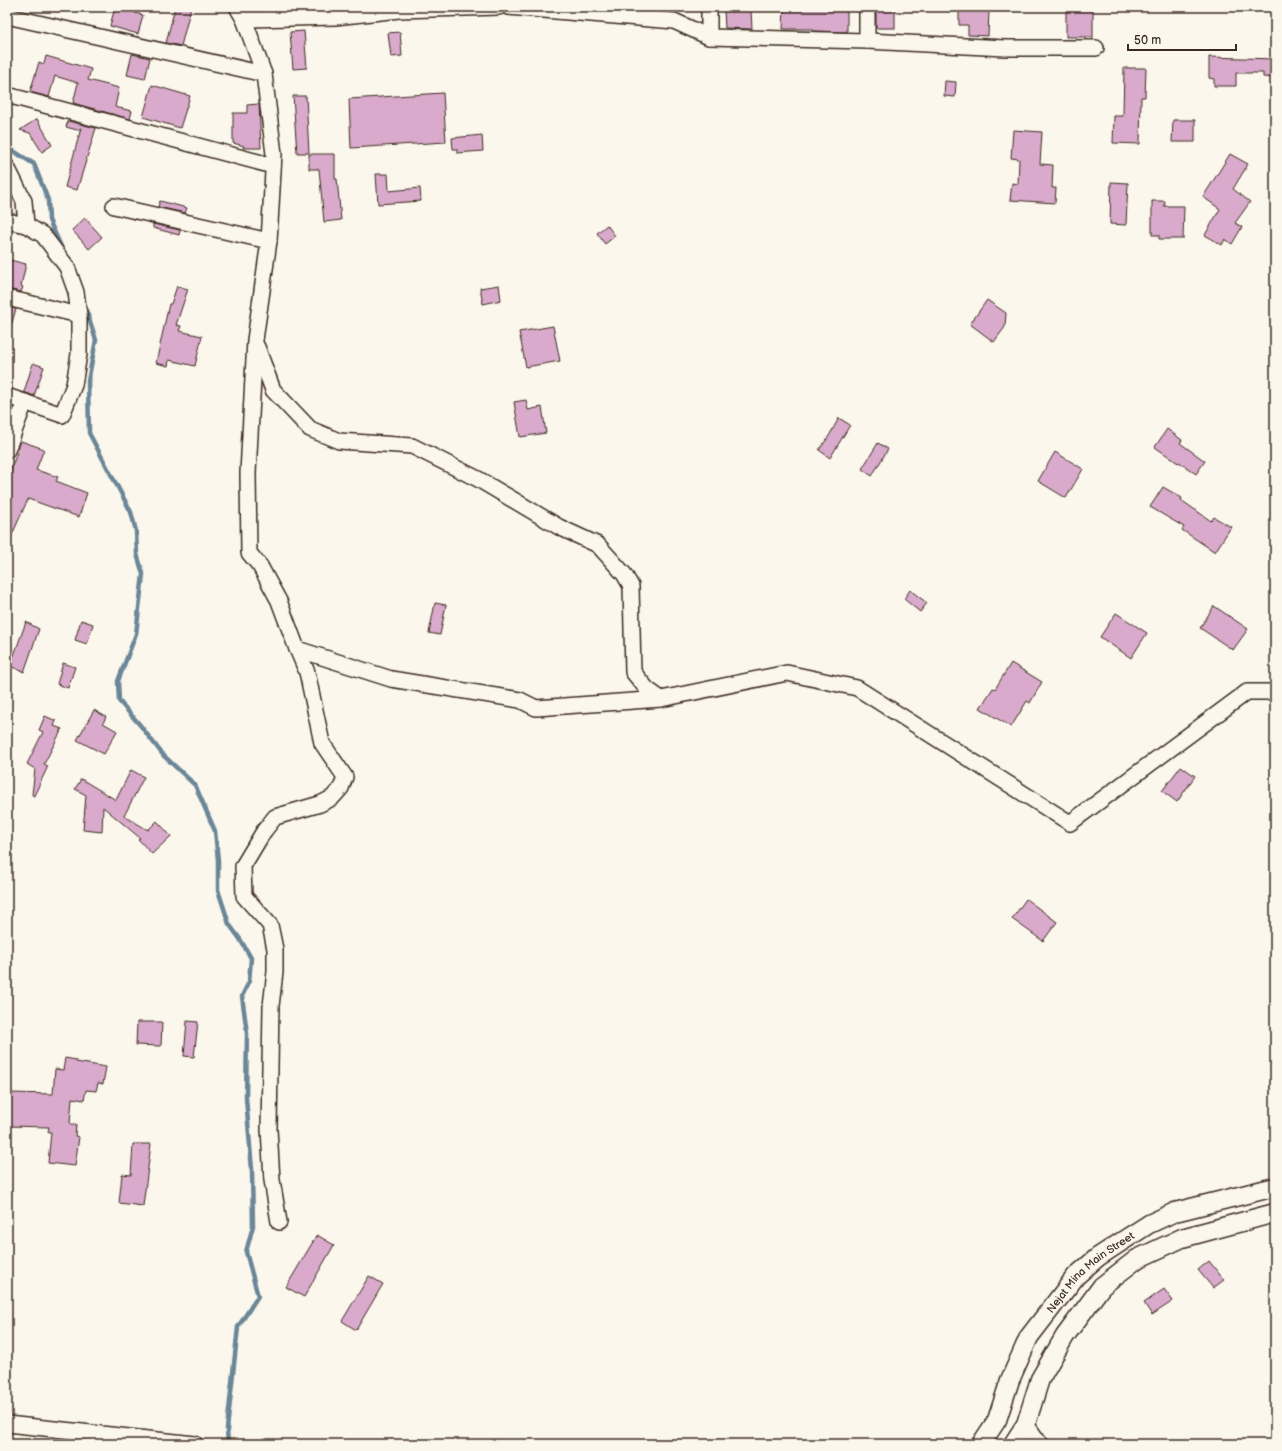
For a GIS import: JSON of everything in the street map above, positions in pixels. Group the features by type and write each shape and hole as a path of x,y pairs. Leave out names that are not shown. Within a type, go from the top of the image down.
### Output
{"street":[{"path":"279,1222 272,1180 269,1129 271,1006 275,972 275,949 270,925 244,896 243,866 264,831 275,817 320,804 332,798 342,788 345,777 322,743 307,672 296,649 279,601 260,566 249,553 248,473 255,340 269,241 274,154 264,74 241,13 499,7"},
{"path":"508,7 674,21 709,37 867,41 1005,48 1096,48"},
{"path":"709,7 709,37"},
{"path":"867,7 867,41"},
{"path":"7,16 264,74"},
{"path":"7,95 273,166"},
{"path":"7,167 24,201 26,225"},
{"path":"114,206 269,241"},
{"path":"7,221 26,225 43,235 67,267 76,292 79,315 79,354 74,384 62,415 7,396"},
{"path":"7,298 79,315"},
{"path":"255,340 273,390 310,429 339,441 412,446 478,479 559,527 598,545 624,574 630,586 633,672 647,689 661,699"},
{"path":"7,450 25,402"},
{"path":"296,649 391,679 520,700 536,708 661,699 787,674 857,688 1070,823 1248,692 1275,692"},
{"name":"Nejat Mina Main Street","path":"981,1444 997,1420 1010,1380 1029,1337 1076,1276 1098,1257 1149,1224 1175,1212 1275,1187"},
{"name":"Nejat Mina Main Street","path":"1013,1444 1026,1424 1040,1379 1065,1336 1102,1286 1137,1260 1182,1238 1275,1214"},
{"path":"7,1424 195,1444"},
{"path":"1026,1424 1040,1444"}],"building":[{"path":"115,7 136,7 135,13 143,15 138,34 110,26"},
{"path":"175,7 191,7 181,46 166,43"},
{"path":"784,7 847,7 847,32 813,31 813,29 783,29"},
{"path":"876,7 895,7 895,28 876,28"},
{"path":"959,9 989,10 988,36 968,35 968,25 959,25"},
{"path":"1066,9 1093,9 1093,37 1066,37"},
{"path":"751,10 752,29 725,28 724,11"},
{"path":"304,31 307,68 293,69 290,32"},
{"path":"400,32 402,56 391,57 388,33"},
{"path":"132,54 150,58 145,79 127,75"},
{"path":"46,56 91,69 88,80 119,88 115,107 132,111 130,119 73,103 78,83 55,76 49,97 30,92 39,62 44,64"},
{"path":"1209,57 1275,59 1275,78 1263,77 1263,73 1236,73 1236,86 1214,86 1214,79 1209,78"},
{"path":"1124,68 1146,68 1145,97 1141,97 1140,144 1113,143 1114,116 1123,116"},
{"path":"945,81 956,82 955,97 944,96"},
{"path":"152,85 190,96 180,128 143,117"},
{"path":"443,93 446,142 351,148 349,99"},
{"path":"293,96 306,96 309,153 297,153"},
{"path":"259,104 261,148 243,148 244,146 233,143 233,113 247,113 247,105"},
{"path":"37,119 52,145 42,152 30,133 20,130"},
{"path":"1173,120 1195,120 1195,142 1172,142"},
{"path":"68,121 96,128 77,190 65,187 81,128 77,130 66,127"},
{"path":"1013,130 1042,132 1040,164 1053,165 1052,188 1056,188 1055,203 1010,200 1012,183 1018,184 1019,159 1011,158"},
{"path":"482,135 483,151 457,153 457,149 453,149 452,138"},
{"path":"309,154 335,154 335,179 337,179 341,220 324,222 319,169 309,169"},
{"path":"1230,154 1248,164 1233,189 1250,202 1235,223 1242,227 1232,244 1225,239 1222,245 1205,235 1220,209 1203,197"},
{"path":"376,174 388,174 389,191 420,188 421,201 378,204"},
{"path":"1111,182 1128,183 1126,225 1110,224"},
{"path":"160,201 187,208 185,213 158,207"},
{"path":"1152,201 1165,201 1164,206 1184,206 1183,239 1159,239 1159,235 1152,235"},
{"path":"85,218 102,237 89,249 72,230"},
{"path":"153,224 180,230 179,235 153,228"},
{"path":"607,225 615,236 605,244 597,233"},
{"path":"10,260 26,264 21,292 7,289 7,274"},
{"path":"499,285 501,300 483,304 480,288"},
{"path":"177,286 188,289 176,325 181,326 179,331 202,336 195,366 169,360 168,366 156,363 169,304 171,304"},
{"path":"987,300 1006,313 1005,327 994,342 970,324"},
{"path":"7,307 16,309 10,329 7,329"},
{"path":"553,326 560,361 526,367 519,332"},
{"path":"33,363 44,367 34,396 24,392"},
{"path":"526,400 528,410 542,407 546,433 520,437 514,402"},
{"path":"839,418 850,425 830,458 819,450"},
{"path":"1167,429 1182,440 1180,443 1205,461 1196,474 1155,447"},
{"path":"21,441 44,449 36,470 58,477 56,481 87,493 79,517 28,499 7,546 7,480"},
{"path":"878,443 888,449 872,476 862,469"},
{"path":"1055,452 1083,469 1066,498 1038,481"},
{"path":"1163,487 1182,498 1181,500 1211,521 1214,517 1231,527 1215,552 1182,530 1184,527 1150,507"},
{"path":"910,590 927,603 920,612 904,599"},
{"path":"435,603 446,605 440,635 429,633"},
{"path":"1214,606 1248,629 1233,650 1200,628"},
{"path":"1116,613 1147,633 1131,658 1100,637"},
{"path":"81,620 93,624 87,644 75,640"},
{"path":"26,622 39,629 24,672 10,666"},
{"path":"63,663 75,667 68,688 57,684"},
{"path":"1011,663 1042,682 1030,703 1027,701 1011,727 980,708 993,688 995,689"},
{"path":"94,710 106,717 103,723 117,731 104,754 77,740"},
{"path":"45,716 56,721 54,726 62,729 44,764 48,766 34,796 32,795 35,769 27,764 43,732 39,730"},
{"path":"1181,766 1195,776 1177,802 1162,791"},
{"path":"131,770 144,777 124,816 148,830 157,821 171,836 152,854 138,839 140,838 103,807 102,832 83,830 86,795 75,789 81,779 116,800"},
{"path":"1026,899 1057,922 1043,941 1012,919"},
{"path":"187,1021 198,1022 194,1057 184,1056"},
{"path":"137,1022 162,1022 161,1046 136,1045"},
{"path":"65,1058 76,1060 76,1062 106,1067 103,1084 98,1083 96,1091 86,1090 84,1100 72,1098 70,1124 76,1125 75,1136 79,1137 75,1166 48,1163 51,1132 48,1132 49,1127 8,1126 9,1093 53,1094 55,1069 63,1070"},
{"path":"133,1144 151,1144 143,1206 119,1203 122,1174 131,1175"},
{"path":"317,1235 334,1245 304,1297 286,1287"},
{"path":"1209,1261 1224,1280 1213,1288 1198,1270"},
{"path":"369,1276 383,1284 356,1330 342,1321"},
{"path":"1164,1289 1173,1301 1152,1315 1144,1303"}],"waterway":[{"path":"7,147 34,164 48,200 49,220 64,253"},
{"path":"83,300 96,340 88,381 89,433 131,512 136,531 137,554 143,574 136,634 118,681 119,701 163,755 195,785 215,831 218,860 218,890 229,924 251,958 249,982 242,996 247,1033 246,1098 252,1170 253,1226 246,1252 258,1296 238,1327 227,1429 228,1444"}]}
